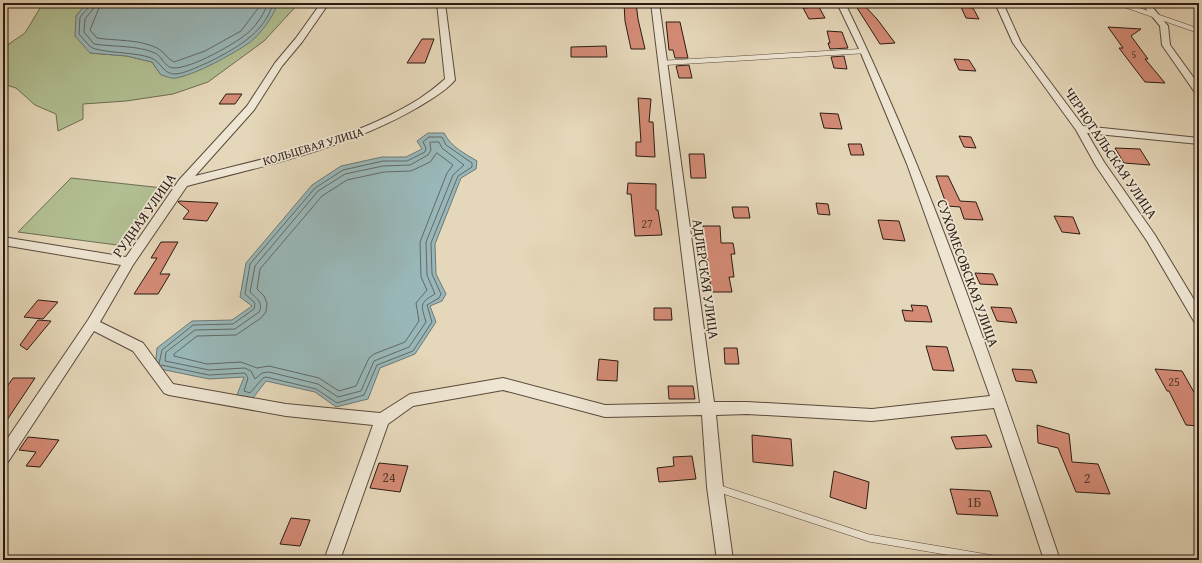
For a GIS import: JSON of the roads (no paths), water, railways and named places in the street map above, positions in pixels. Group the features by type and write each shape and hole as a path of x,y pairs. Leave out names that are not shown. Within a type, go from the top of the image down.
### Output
{"street":[{"name":"РУДНАЯ УЛИЦА","path":"3,457 92,324 129,262 183,183 251,108 278,65 299,40 325,3"},
{"name":"КОЛЬЦЕВАЯ УЛИЦА","path":"183,183 304,151 358,133 401,113 435,93 450,80 441,3"},
{"name":"АДЛЕРСКАЯ УЛИЦА","path":"655,3 708,409 715,487 725,560"},
{"name":"СУХОМЕСОВСКАЯ УЛИЦА","path":"841,3 864,51 912,164 999,401 1052,560"},
{"name":"ЧЕРНОТАЛЬСКАЯ УЛИЦА","path":"999,3 1017,43 1080,129 1100,164 1151,238 1199,319"},
{"path":"1148,3 1153,14 1164,26 1166,45 1199,92"},
{"path":"1080,129 1108,134 1199,141"},
{"path":"3,241 129,262"},
{"path":"92,324 138,347 169,389 286,410 382,420"},
{"path":"332,560 382,420 410,400 503,384 605,411 747,408 872,414 999,401"}],"lane":[{"path":"1119,3 1199,31"},
{"path":"662,63 864,51"},
{"path":"715,487 869,538 999,560"}],"water":[{"path":"87,3 277,3 276,8 266,25 249,43 194,73 171,78 161,75 152,62 127,56 90,53 75,36 76,16"},
{"path":"428,133 444,133 454,146 477,161 476,169 461,178 435,244 436,274 446,294 442,301 430,306 436,322 415,354 380,368 368,399 336,407 315,392 266,381 253,398 237,395 244,377 209,379 155,368 157,348 192,321 232,320 252,306 240,297 246,263 312,185 341,166 382,157 406,157 422,149 417,141"}]}
